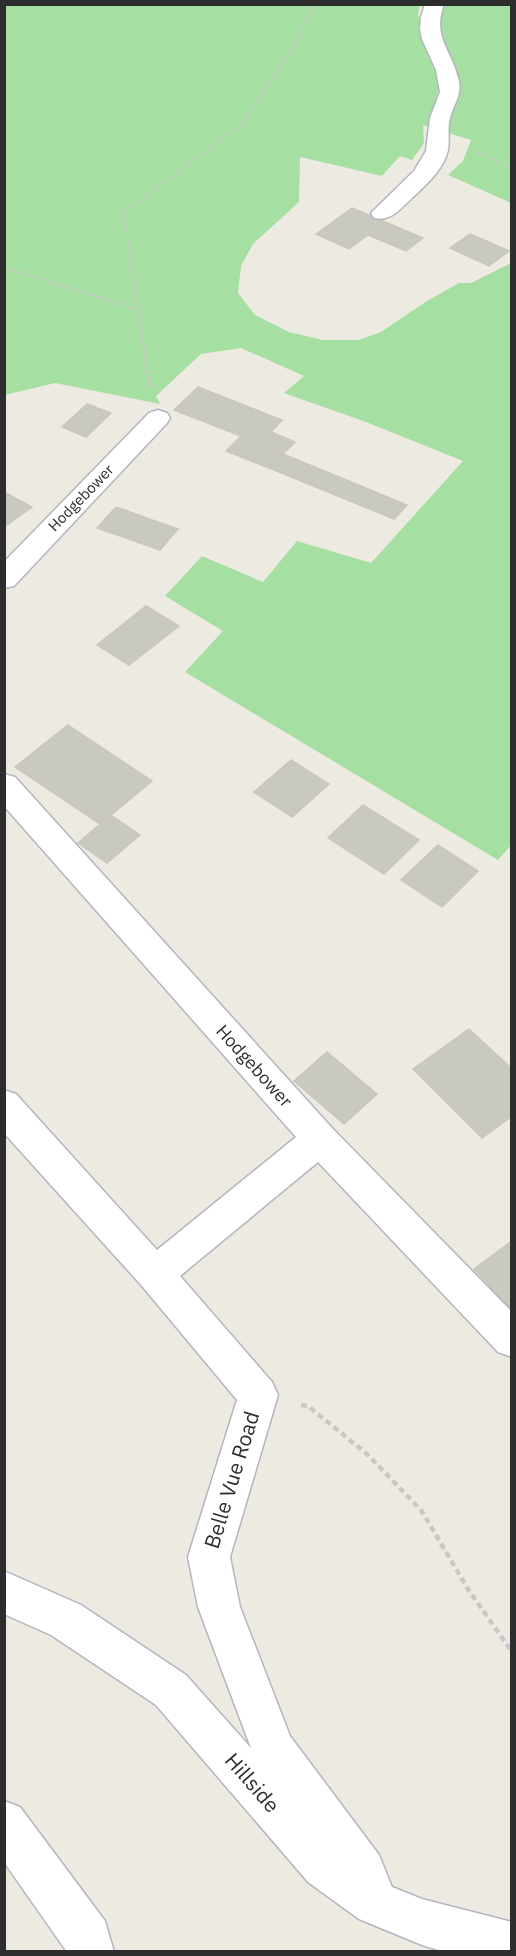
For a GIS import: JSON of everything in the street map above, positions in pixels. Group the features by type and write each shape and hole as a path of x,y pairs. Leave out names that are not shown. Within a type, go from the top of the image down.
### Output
{"street":[{"path":"382,213 427,169 437,152 440,119 450,93 431,38 429,22 435,4"},
{"name":"Hodgebower","path":"4,579 158,418"},
{"name":"Hodgebower","path":"7,794 320,1139 512,1339"},
{"name":"Belle Vue Road","path":"6,1110 155,1274 258,1395 209,1557 219,1607 274,1750 363,1871 375,1903"},
{"path":"155,1274 320,1139"},
{"name":"Hillside","path":"4,1592 66,1620 171,1690 324,1866 375,1903 422,1922 512,1946"},
{"path":"4,1823 88,1938 91,1952"}],"path":[{"path":"158,418 151,402 124,212 247,120 318,4"},
{"path":"4,267 139,310"},
{"path":"258,1395 308,1406 367,1454 421,1510 468,1590 512,1652"}],"green space":[{"path":"4,5 420,5 418,14 440,82 430,127 423,125 424,143 412,160 400,156 382,176 300,157 299,202 253,244 241,266 238,293 255,315 289,332 323,340 359,340 381,332 459,283 471,283 511,263 512,844 498,860 185,672 223,631 165,596 202,556 263,582 297,541 371,563 463,461 366,422 284,393 304,376 241,348 201,354 156,396 160,404 55,383 5,395"},
{"path":"444,5 511,5 511,203 448,175 463,161 471,140 445,132 458,94 440,22"}],"building":[{"path":"352,208 423,238 406,251 368,235 349,249 316,234"},
{"path":"470,234 509,251 489,266 450,248"},
{"path":"198,387 282,420 271,432 295,442 269,468 226,451 241,436 174,410"},
{"path":"87,404 111,413 86,437 62,427"},
{"path":"283,454 407,505 394,519 269,468"},
{"path":"4,492 32,507 4,527"},
{"path":"116,507 178,529 160,550 97,528"},
{"path":"146,606 179,626 129,665 97,645"},
{"path":"68,725 152,781 100,824 15,767"},
{"path":"291,760 329,784 292,817 254,792"},
{"path":"363,805 419,840 384,874 328,838"},
{"path":"111,815 140,835 107,863 78,843"},
{"path":"438,845 478,871 442,907 401,880"},
{"path":"469,1029 512,1069 512,1116 482,1138 413,1069"},
{"path":"327,1052 377,1094 344,1124 294,1081"},
{"path":"512,1241 512,1310 474,1269"}]}
